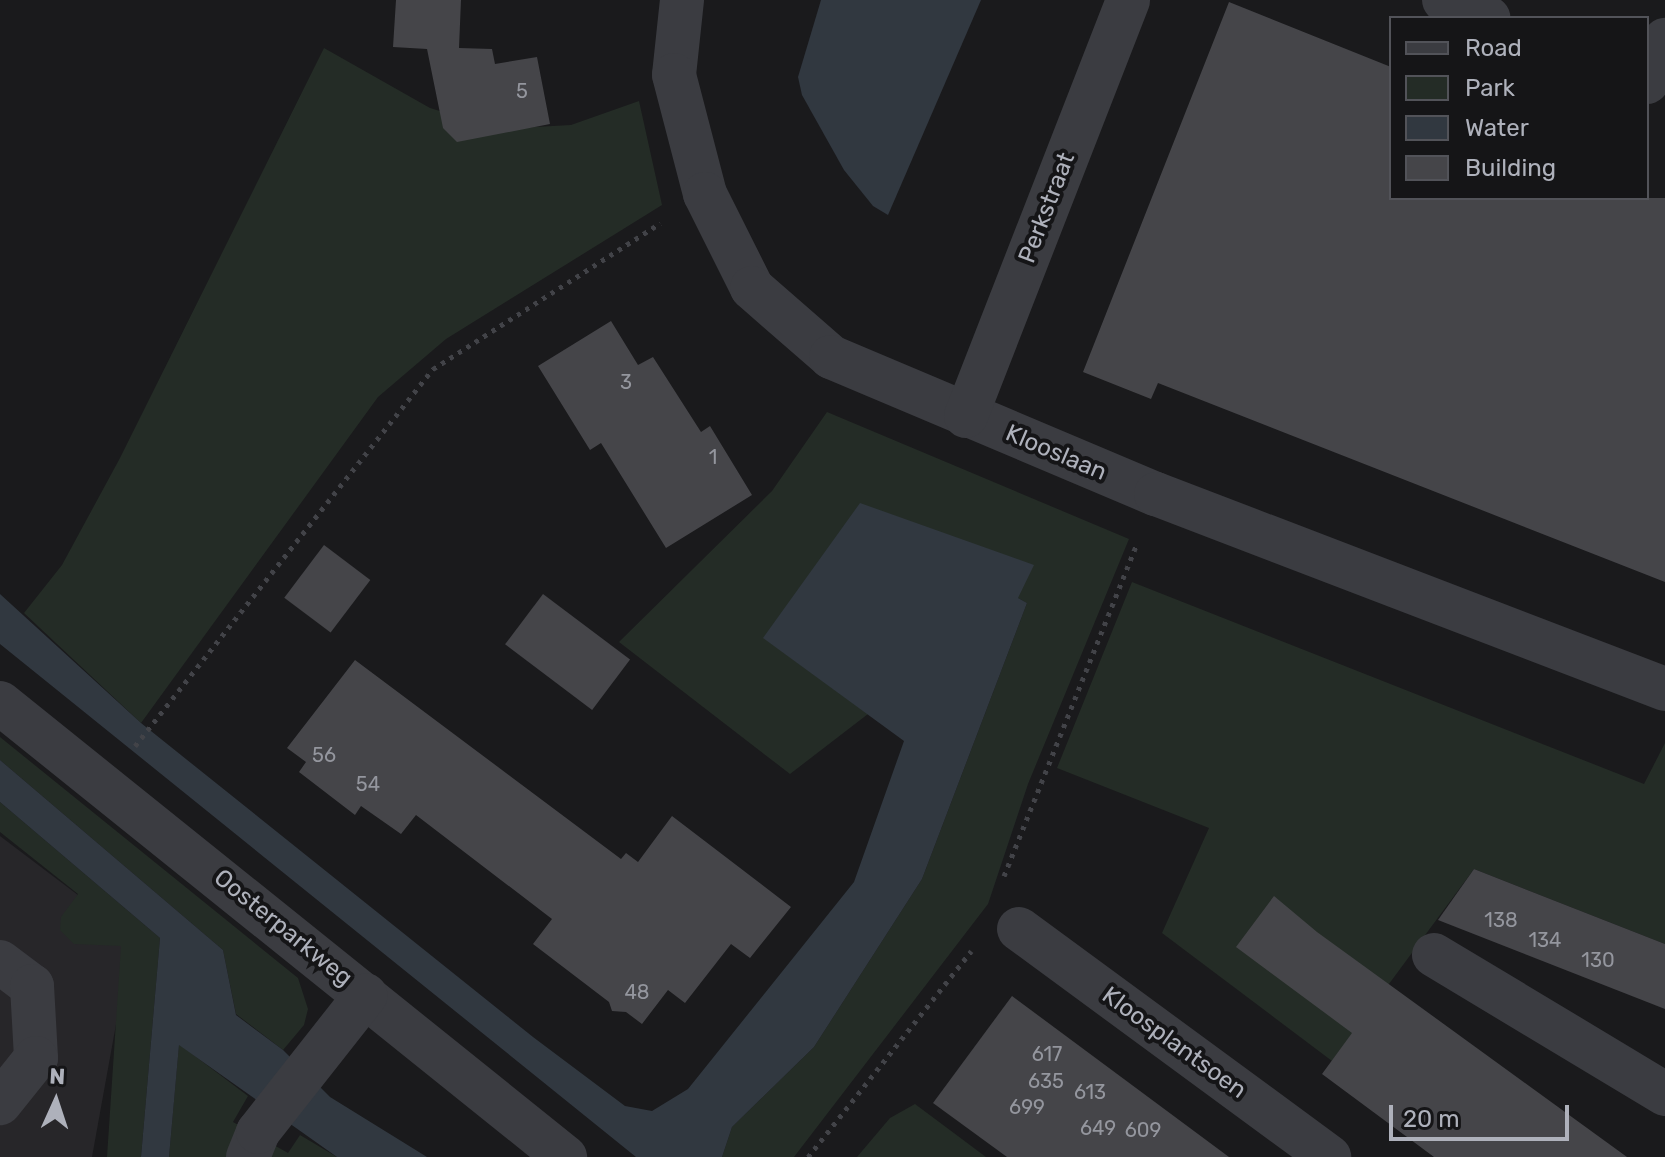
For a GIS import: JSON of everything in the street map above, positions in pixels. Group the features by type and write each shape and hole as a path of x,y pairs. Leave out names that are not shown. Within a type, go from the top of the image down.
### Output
{"street":[{"name":"Klooslaan","path":"682,0 674,75 705,194 752,288 831,357 1156,494 1665,689"},
{"name":"Perkstraat","path":"966,416 1128,0"},
{"path":"1444,0 1483,16"},
{"path":"1649,77 1665,40"},
{"name":"Oosterparkweg","path":"0,703 565,1157"},
{"name":"Kloosplantsoen","path":"1019,929 1329,1157"},
{"path":"1434,955 1665,1094"},
{"path":"0,962 32,986 36,1058 0,1103"},
{"path":"253,1145 366,995"}],"path":[{"path":"130,753 433,369 705,194"},
{"path":"1002,880 1156,494"},
{"path":"808,1157 976,945"}],"shaded area":[{"path":"0,836 132,936 92,1157 0,1157"}],"green space":[{"path":"324,48 430,108 498,129 571,125 639,101 662,205 446,339 378,397 141,723 24,613 62,565 120,458"},
{"path":"827,412 1129,539 1028,784 988,904 794,1157 722,1157 732,1127 814,1047 922,879 1027,603 1018,598 764,638 868,714 790,774 619,642 772,491"},
{"path":"1132,582 1644,784 1665,743 1665,944 1474,869 1332,1061 1162,933 1209,828 1057,768"},
{"path":"0,737 298,978 308,1009 304,1025 283,1050 236,1014 223,950 0,760"},
{"path":"0,802 160,938 141,1157 107,1157 121,946 74,944 60,930 61,917 78,894 0,832"},
{"path":"179,1044 248,1096 233,1122 288,1153 300,1135 337,1157 169,1157"},
{"path":"915,1104 986,1157 857,1157 890,1118"}],"water":[{"path":"821,0 981,0 888,215 873,206 844,170 802,95 798,77"},
{"path":"860,503 1034,565 1018,598 1027,603 922,879 814,1047 732,1127 722,1157 636,1157 0,644 0,594 141,723 533,1037 625,1106 652,1111 688,1089 854,882 904,741 763,638"},
{"path":"0,760 223,950 236,1015 283,1050 330,1097 427,1157 337,1157 179,1045 169,1157 141,1157 160,938 0,802"}],"building":[{"path":"396,0 461,0 459,48 492,49 495,64 537,57 550,124 457,142 443,128 427,49 393,47"},
{"path":"1229,2 1389,66 1389,200 1665,198 1665,582 1158,383 1151,399 1083,372"},
{"path":"611,321 638,365 653,357 701,432 710,426 752,495 666,548 601,443 590,450 538,366"},
{"path":"324,545 370,580 331,633 284,598"},
{"path":"543,594 630,660 592,710 505,644"},
{"path":"355,660 621,859 626,853 638,862 672,816 791,907 750,958 731,944 685,1003 668,990 642,1024 626,1012 612,1011 609,1002 533,944 552,919 416,815 401,834 361,806 355,815 299,772 306,762 287,748"},
{"path":"1474,869 1665,944 1665,1009 1438,920"},
{"path":"1274,896 1317,932 1627,1157 1434,1157 1322,1074 1352,1033 1236,947"},
{"path":"1012,996 1229,1157 1007,1157 933,1103"}]}
